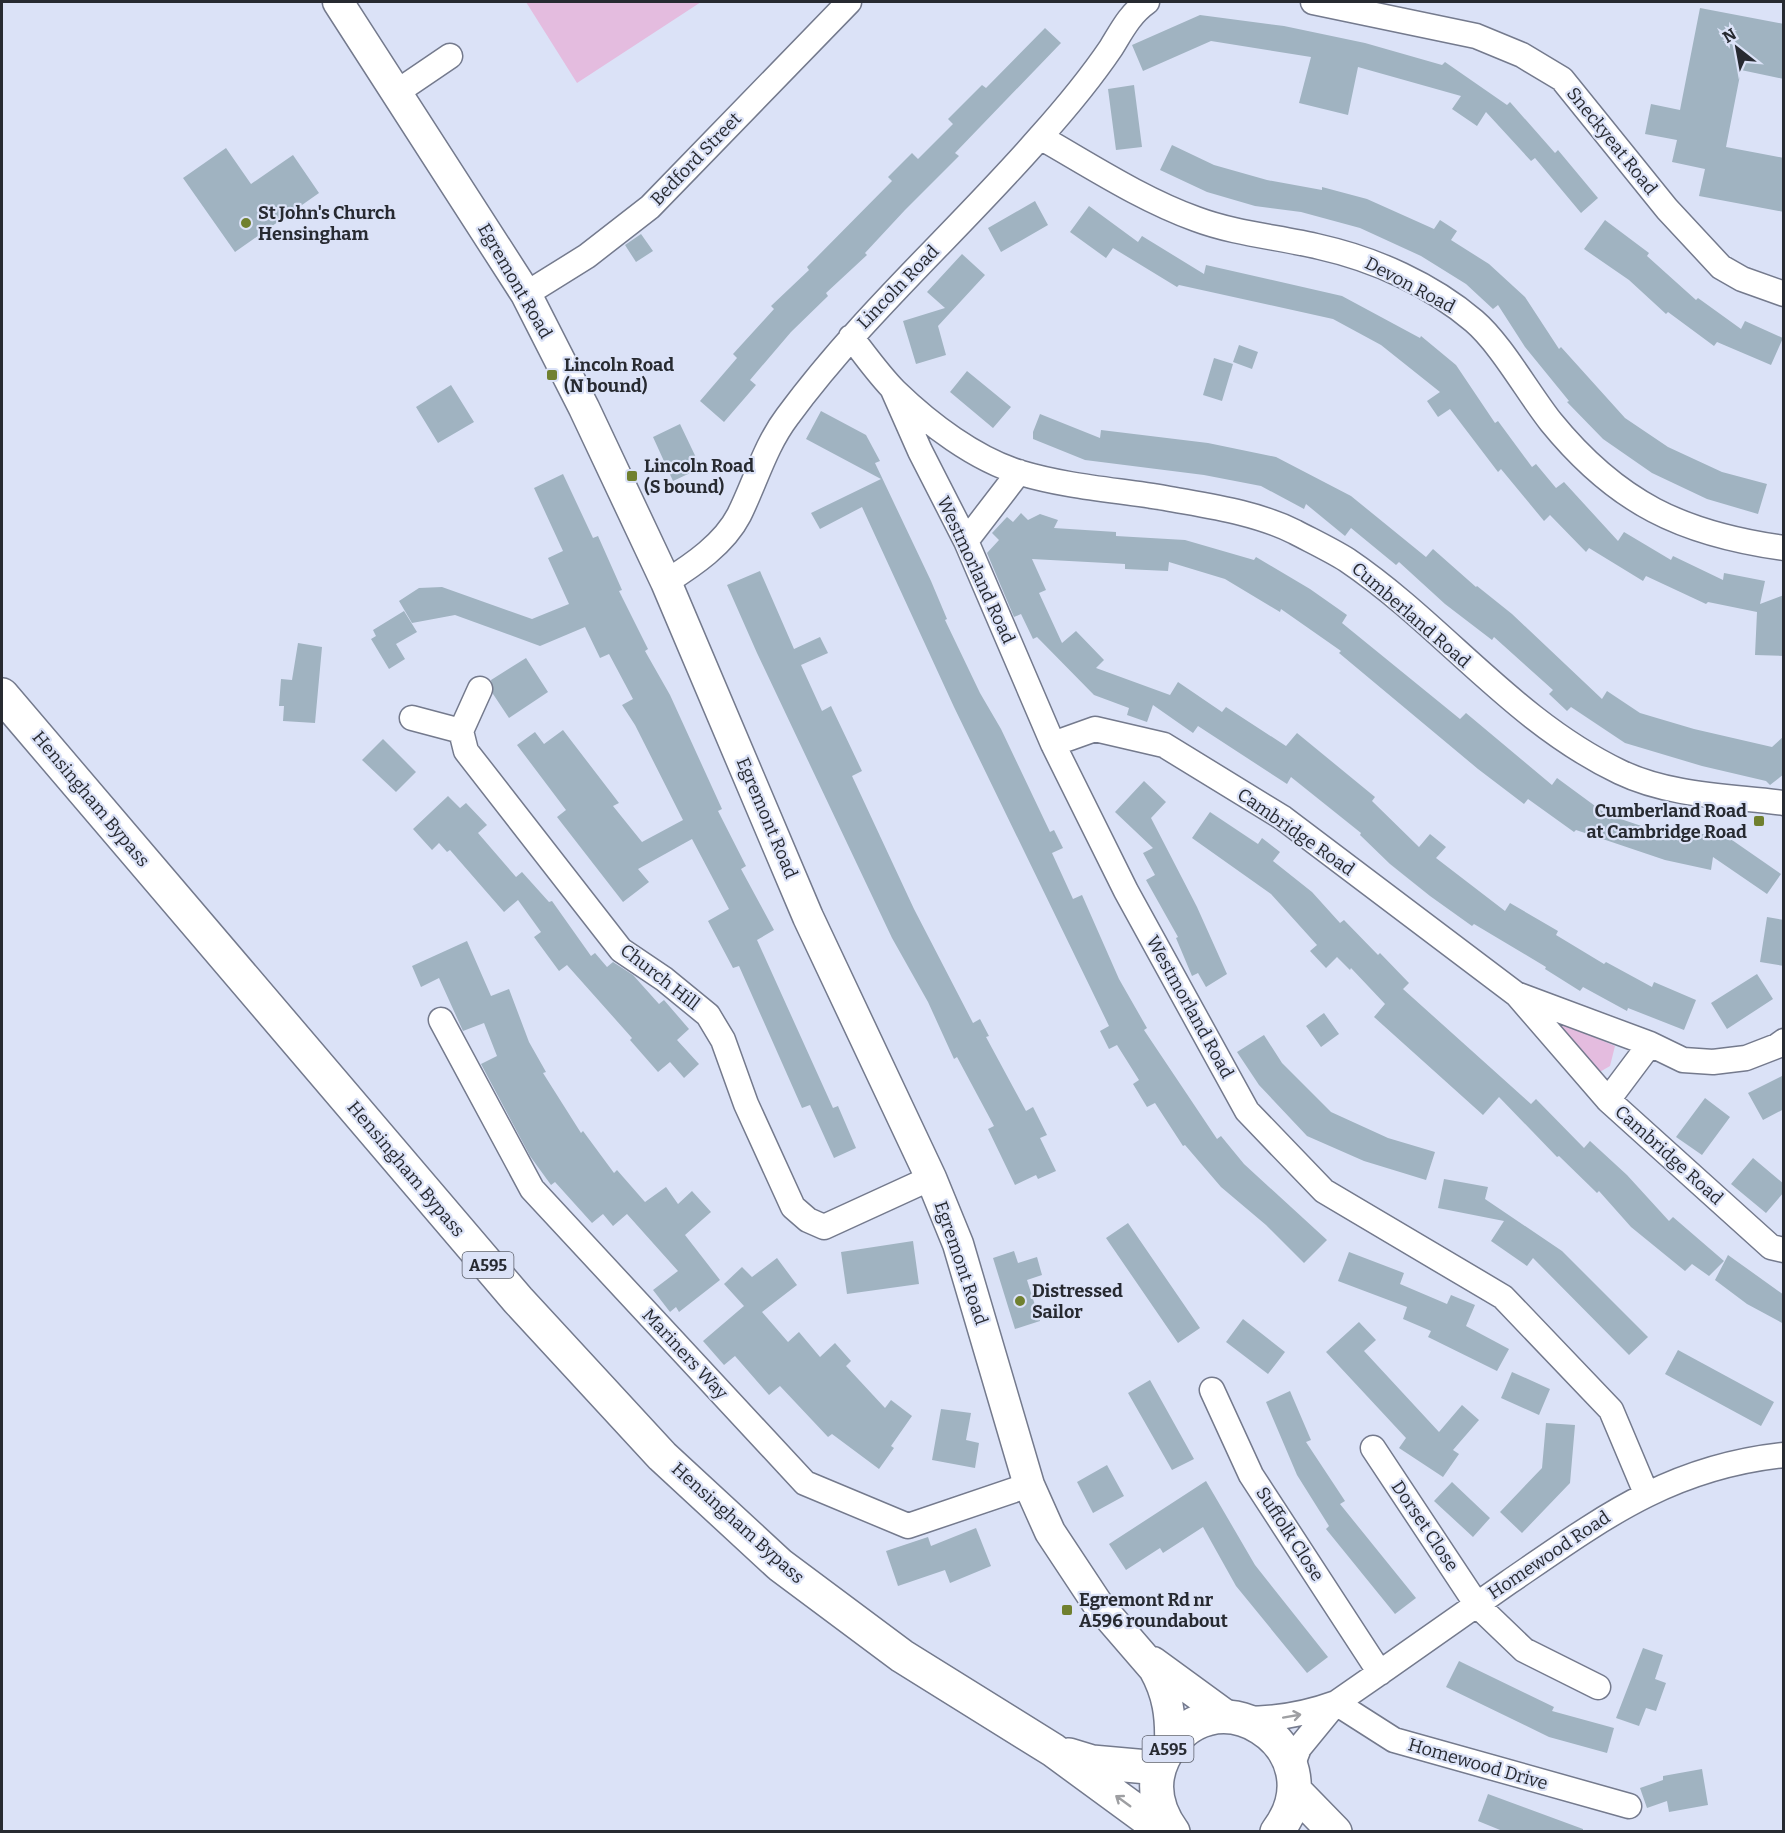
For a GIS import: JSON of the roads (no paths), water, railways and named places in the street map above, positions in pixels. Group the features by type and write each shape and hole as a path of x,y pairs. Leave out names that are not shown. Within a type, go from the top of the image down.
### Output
{"highway":[{"name":"Hensingham Bypass","path":"2,694 518,1300 662,1456 780,1565 902,1656 1053,1750 1154,1824 1173,1832"},
{"name":"A595","path":"1173,1832 1166,1821 1157,1795 1164,1756 1189,1727 1213,1718 1236,1718"},
{"path":"1236,1718 1257,1724 1274,1737 1286,1753 1293,1778 1289,1813 1277,1832"},
{"name":"Hensingham Bypass","path":"1053,1750 1092,1762 1164,1756"},
{"path":"1293,1778 1335,1832"}],"main road":[{"name":"Egremont Road","path":"338,2 526,294 666,582 808,917 931,1178 958,1244 1029,1485 1050,1532 1079,1579 1143,1655"},
{"path":"1143,1655 1236,1718"},
{"path":"1143,1655 1154,1669 1168,1700 1164,1756"}],"street":[{"name":"Bedford Street","path":"526,294 621,232 650,207 849,2"},
{"name":"Lincoln Road","path":"666,582 691,567 714,546 738,517 784,420 851,337 1040,137 1085,82 1124,25 1147,2"},
{"name":"Sneckyeat Road","path":"1313,2 1476,36 1522,55 1562,79 1667,209 1721,267 1742,279 1784,294"},
{"path":"397,92 450,56"},
{"name":"Devon Road","path":"1040,137 1147,198 1197,220 1355,256 1394,272 1436,295 1476,322 1552,423 1626,495 1663,517 1703,531 1746,543 1784,548"},
{"name":"Cumberland Road","path":"851,337 893,390 930,421 979,454 1019,472 1066,484 1198,504 1248,515 1291,530 1346,560 1539,722 1586,753 1622,773 1671,789 1784,803"},
{"name":"Westmorland Road","path":"893,390 920,451 966,541 1053,744 1126,891 1247,1111 1324,1191 1503,1297 1611,1410 1646,1493"},
{"path":"966,541 1019,472"},
{"path":"412,718 461,731 480,689"},
{"name":"Cambridge Road","path":"1053,744 1095,729 1164,745 1283,818 1516,994 1608,1100 1771,1246 1784,1250"},
{"name":"Church Hill","path":"461,731 466,751 621,950 664,979 708,1015 723,1040 746,1104 793,1207 808,1220 824,1227 931,1178"},
{"name":"Cambridge Road","path":"1516,994 1650,1044 1683,1060 1713,1062 1746,1058 1784,1041"},
{"name":"Mariners Way","path":"441,1020 532,1189 805,1483 908,1526 1029,1485"},
{"path":"1608,1100 1650,1044"},
{"name":"Suffolk Close","path":"1212,1390 1251,1475 1380,1673"},
{"name":"Dorset Close","path":"1373,1448 1477,1605 1524,1650 1598,1687"},
{"name":"Homewood Road","path":"1336,1703 1593,1524 1646,1493 1713,1468 1748,1459 1784,1455"},
{"path":"1236,1718 1274,1719 1312,1712 1336,1703"},
{"path":"1293,1778 1299,1749 1336,1703"},
{"name":"Homewood Drive","path":"1336,1703 1394,1740 1629,1806"}],"place":[{"name":"St John's Church Hensingham","path":"246,223"},
{"name":"Lincoln Road (N bound)","path":"552,375"},
{"name":"Lincoln Road (S bound)","path":"632,476"},
{"name":"Cumberland Road at Cambridge Road","path":"1759,821"},
{"name":"Distressed Sailor","path":"1020,1301"},
{"name":"Egremont Rd nr A596 roundabout","path":"1067,1610"}]}
